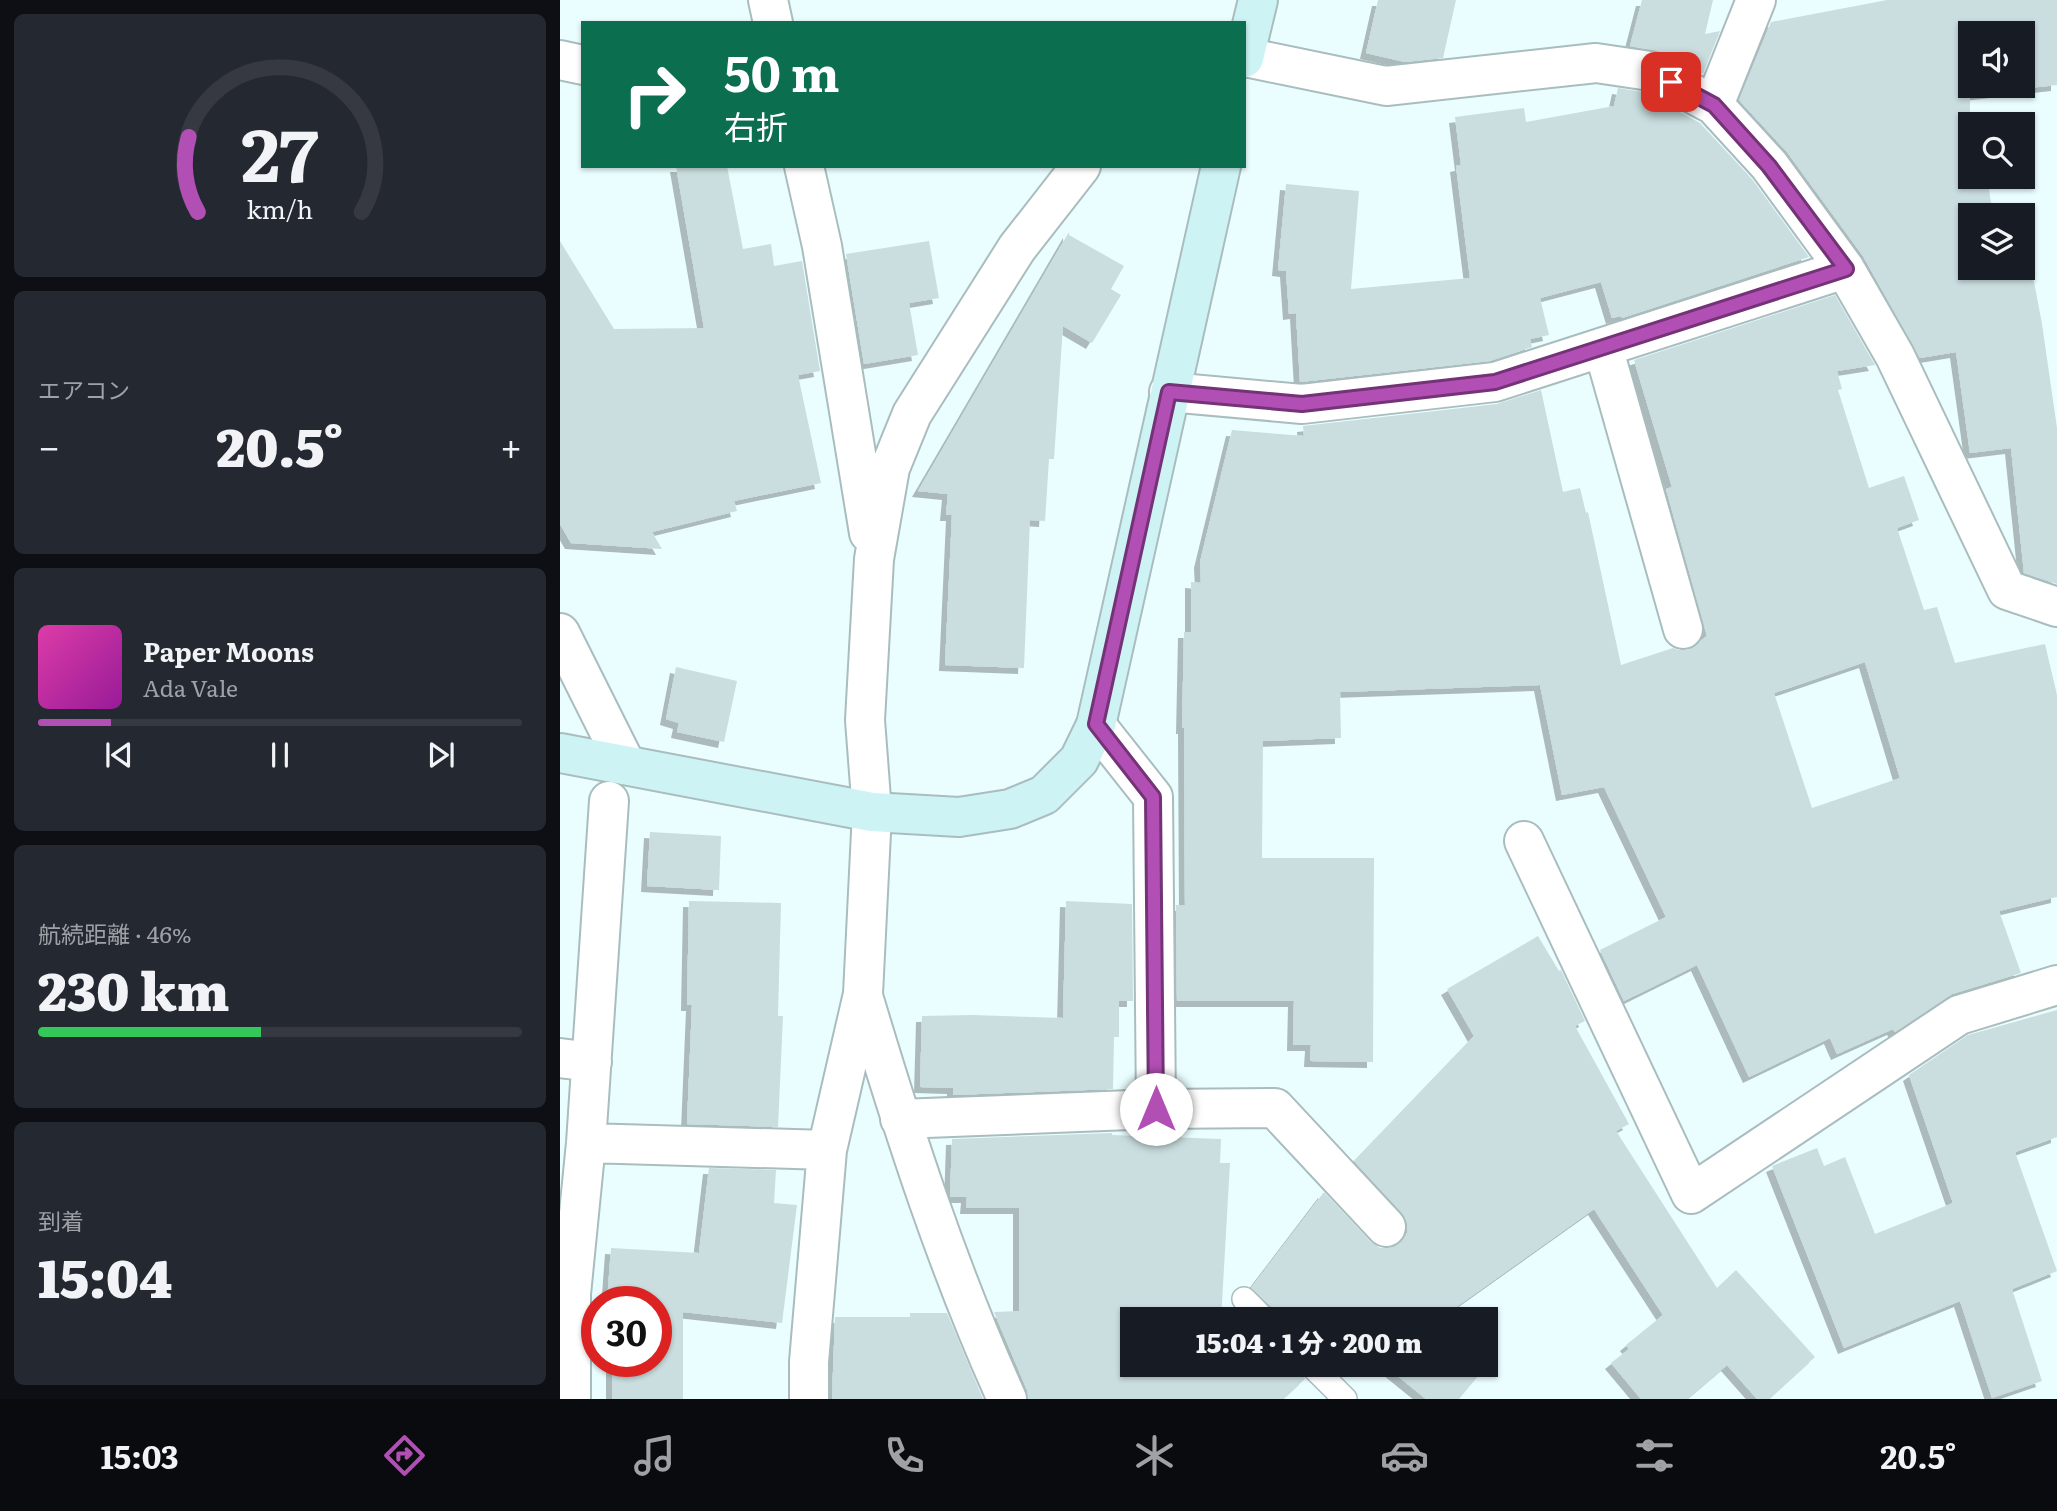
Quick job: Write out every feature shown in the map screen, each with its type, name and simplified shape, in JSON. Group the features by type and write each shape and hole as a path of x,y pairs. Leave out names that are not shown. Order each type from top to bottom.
{"street":[{"path":"768,0 773,21"},
{"path":"1246,50 1258,0"},
{"path":"1714,105 1756,0"},
{"path":"1246,58 1386,86 1596,63 1650,71 1714,105 1769,166 1846,269 1895,356 2007,590 2057,607"},
{"path":"560,60 581,65"},
{"path":"804,168 822,246 874,559"},
{"path":"809,1399 809,1362 827,1150 863,994 872,812 865,720 874,559 890,468 912,414 1017,248 1079,168"},
{"path":"560,752 872,812 959,817 1010,809 1044,795 1079,760 1096,724 1221,168"},
{"path":"1169,392 1302,404 1495,382 1846,269"},
{"path":"1603,347 1683,629"},
{"path":"560,634 626,765"},
{"path":"1096,724 1153,797 1156,1109"},
{"path":"571,1399 571,1294 586,1143 576,1060 609,801"},
{"path":"1524,841 1691,1194 1959,1015 2057,985"},
{"path":"863,994 900,1119 974,1326 1007,1399"},
{"path":"900,1119 1156,1109 1275,1108 1386,1227"},
{"path":"586,1143 827,1150"}],"lane":[{"path":"1244,1298 1253,1307"},
{"path":"1323,1377 1345,1399"}],"building":[{"path":"1378,0 1456,0 1443,58 1405,62 1366,53"},
{"path":"1642,0 1713,0 1705,34 1720,31 1703,74 1660,52 1630,46"},
{"path":"1887,0 2057,0 2057,85 2035,88 2035,21 1958,21 1958,98 1970,98 1970,112 1958,112 1958,189 1989,189 1991,203 1958,203 1958,280 2034,280 2057,428 2057,584 2024,573 2011,448 1970,453 1956,352 1920,358 1863,256 1787,152 1739,100 1771,22"},
{"path":"1618,88 1643,92 1700,123 1752,179 1809,257 1622,318 1612,318 1601,282 1540,298 1549,335 1530,339 1532,347 1490,361 1300,382 1296,313 1289,314 1286,271 1278,270 1286,184 1359,191 1351,289 1470,278 1456,166 1461,165 1455,117 1524,108 1526,122 1614,106"},
{"path":"676,168 727,168 743,249 771,244 774,266 802,261 820,371 798,375 821,483 734,501 737,511 652,532 662,549 571,543 560,524 560,241 614,329 704,328"},
{"path":"1069,232 1069,235 1124,266 1111,289 1121,295 1092,343 1063,326 1054,459 1049,459 1045,521 1030,520 1024,668 945,665 952,515 946,515 948,494 918,491"},
{"path":"929,241 939,298 909,303 918,355 864,364 846,254"},
{"path":"1835,295 1875,365 1837,371 1842,389 1838,390 1869,488 1904,476 1919,520 1897,528 1924,610 1937,607 1955,663 2045,644 2057,695 2057,897 1999,911 2021,973 1952,994 1895,1032 1893,1029 1837,1054 1830,1038 1749,1077 1697,965 1624,1001 1600,950 1666,917 1604,787 1562,795 1540,685 1340,692 1341,738 1263,741 1262,858 1374,858 1373,1062 1310,1061 1311,1045 1293,1045 1294,1001 1177,1001 1176,905 1185,905 1182,728 1184,632 1191,632 1191,582 1201,583 1200,562 1232,430 1304,436 1303,426 1497,404 1541,390 1563,492 1580,488 1586,513 1588,512 1621,665 1673,648 1688,650 1707,636 1666,489 1672,487 1634,360","holes":["1865,662 1900,778 1812,808 1774,693"]},
{"path":"676,667 737,681 724,742 677,732 679,723 666,719"},
{"path":"650,832 721,836 719,890 647,886"},
{"path":"689,901 781,903 778,1016 783,1016 778,1127 687,1124 692,1005 687,1005"},
{"path":"1066,901 1132,904 1133,1001 1119,1001 1119,1037 1114,1037 1113,1089 953,1095 953,1088 920,1087 922,1016 1063,1018"},
{"path":"1538,936 1559,971 1561,970 1585,1021 1575,1026 1629,1124 1616,1131 1717,1288 1736,1270 1815,1357 1769,1399 1757,1399 1727,1365 1687,1399 1641,1399 1611,1363 1629,1349 1626,1345 1663,1315 1594,1209 1456,1307 1272,1307 1251,1288 1324,1192 1371,1242 1380,1248 1390,1248 1401,1242 1407,1233 1407,1223 1402,1213 1354,1161 1474,1036 1447,989"},
{"path":"2057,1010 2057,1137 2015,1152 2057,1271 2012,1289 2042,1381 1992,1398 1960,1301 1844,1348 1772,1166 1817,1148 1824,1166 1845,1157 1875,1234 1953,1203 1909,1075 1968,1035"},
{"path":"1112,1133 1221,1139 1220,1163 1230,1163 1222,1307 1120,1307 1120,1377 1305,1379 1283,1399 1028,1399 1027,1390 994,1312 1019,1311 1019,1208 966,1208 967,1197 950,1197 952,1139"},
{"path":"709,1168 776,1170 774,1203 797,1205 782,1323 683,1312 683,1399 612,1399 612,1377 672,1377 672,1286 608,1286 611,1248 699,1253"},
{"path":"910,1313 947,1313 983,1399 832,1399 835,1317 910,1317"},
{"path":"1399,1377 1477,1377 1459,1399 1426,1399"}],"route":[{"path":"1156,1109 1153,797 1096,724 1169,392 1302,404 1495,382 1846,269 1769,166 1714,105 1671,82"}]}
